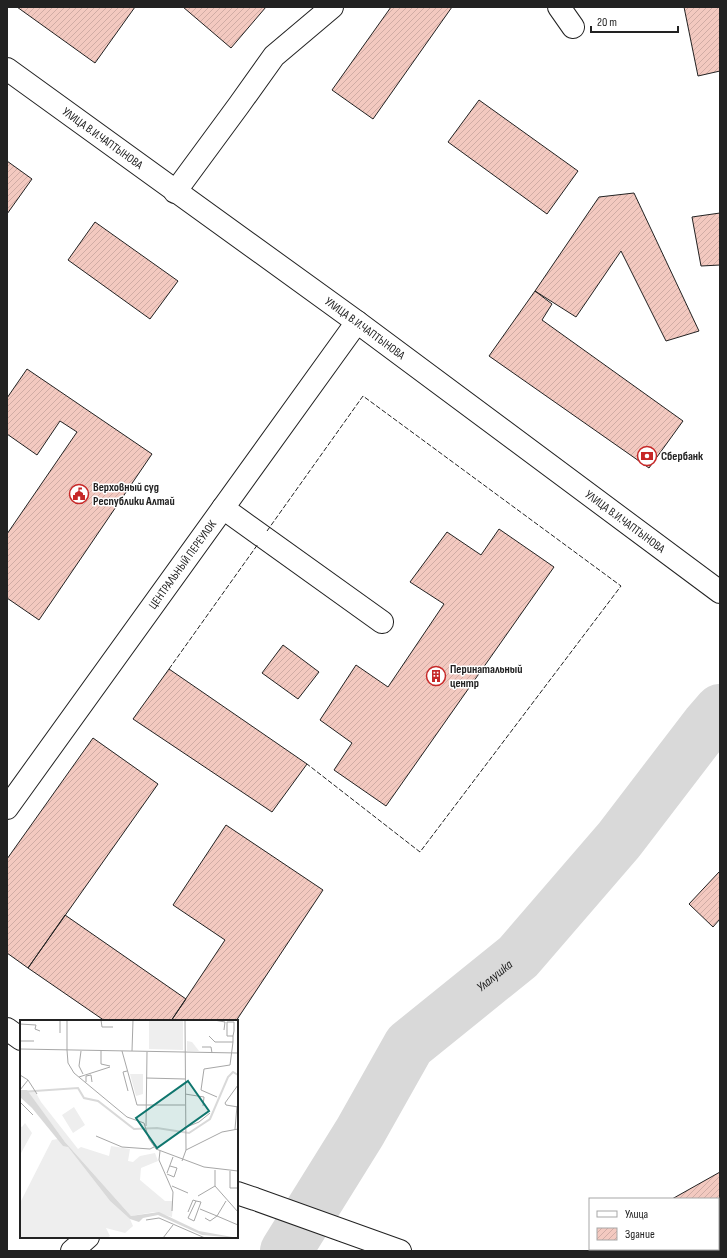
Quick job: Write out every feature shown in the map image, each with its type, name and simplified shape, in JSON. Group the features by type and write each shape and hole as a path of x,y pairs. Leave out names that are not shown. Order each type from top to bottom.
{"street":[{"path":"175,192 274,56 332,7"},
{"path":"559,7 573,27"},
{"name":"УЛИЦА В.И.ЧАПТЫНОВА","path":"7,69 718,585"},
{"name":"ЦЕНТРАЛЬНЫЙ ПЕРЕУЛОК","path":"7,808 357,322"},
{"path":"223,508 382,622"},
{"path":"7,1029 20,1038"},
{"path":"238,1186 246,1196 391,1248"},
{"path":"72,1251 87,1238"}],"building":[{"path":"17,7 135,7 95,63"},
{"path":"183,7 266,7 231,48"},
{"path":"391,7 452,7 373,119 332,90"},
{"path":"684,7 720,7 720,71 698,76"},
{"path":"479,100 578,171 547,214 448,142"},
{"path":"7,161 32,179 7,214"},
{"path":"634,193 699,331 666,341 621,251 576,317 535,291 599,197"},
{"path":"720,213 720,265 701,266 692,217"},
{"path":"95,222 178,281 150,319 68,260"},
{"path":"535,291 552,304 542,320 683,421 649,468 489,356"},
{"name":"Верховный суд Республики Алтай","path":"27,369 152,454 39,620 7,598 7,534 77,432 60,421 37,455 7,434 7,398"},
{"name":"Перинатальный центр","path":"499,529 554,567 386,806 334,770 352,743 320,720 356,665 388,687 444,604 410,582 447,532 481,555"},
{"path":"283,645 319,672 298,699 262,673"},
{"path":"169,669 307,764 272,812 133,719"},
{"path":"93,738 158,784 28,968 7,953 7,859"},
{"path":"226,825 323,890 237,1020 172,1020 225,940 173,905"},
{"path":"719,872 720,919 713,927 689,904"},
{"path":"65,915 186,999 172,1020 104,1020 28,968"},
{"path":"720,1172 720,1204 719,1198 674,1198"}],"waterway":[{"name":"Улалушка","path":"286,1251 360,1132 409,1045 518,957 619,840 720,710"}],"fence":[{"path":"267,531 363,396 621,586 420,852 307,764"},
{"path":"169,669 258,544"}],"place":[{"name":"Сбербанк","path":"647,456"},
{"name":"Верховный суд Республики Алтай","path":"79,494"},
{"name":"Перинатальный центр","path":"436,676"}]}
